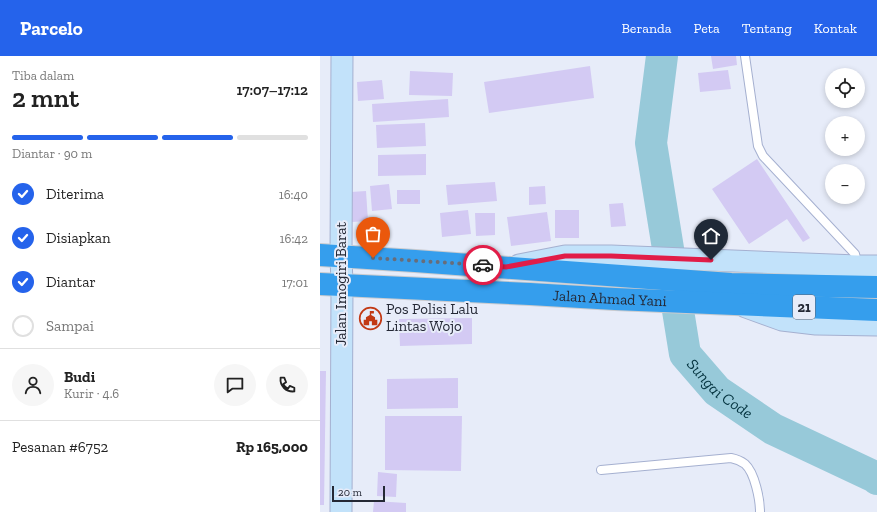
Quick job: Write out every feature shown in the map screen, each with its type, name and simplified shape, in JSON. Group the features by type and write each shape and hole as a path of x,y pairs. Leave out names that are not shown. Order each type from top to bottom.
{"highway":[{"name":"Jalan Ahmad Yani","path":"330,255 506,267 613,266 734,297 877,310"},
{"name":"21","path":"320,284 342,285"},
{"name":"Jalan Ahmad Yani","path":"342,285 615,299 734,297 877,287"}],"main road":[{"name":"Jalan Imogiri Barat","path":"340,512 342,285 330,255 342,56"},
{"path":"613,266 725,261 867,266"},
{"path":"734,297 782,320 816,324 877,325"}],"lane":[{"path":"745,56 758,146 763,156 855,254 856,258 867,266"},
{"path":"601,470 731,458 735,459 744,463 749,468 760,503 760,512"}],"building":[{"path":"711,56 736,56 737,65 713,69"},
{"path":"590,66 594,98 489,113 484,82"},
{"path":"728,70 731,89 700,92 698,73"},
{"path":"410,71 453,73 452,96 409,95"},
{"path":"382,80 384,99 358,101 357,82"},
{"path":"448,99 449,117 373,122 372,104"},
{"path":"425,123 426,146 377,148 376,125"},
{"path":"426,154 426,175 378,176 378,155"},
{"path":"757,159 810,238 803,242 787,219 749,244 712,189"},
{"path":"495,182 497,201 448,205 446,185"},
{"path":"389,184 392,209 372,211 370,186"},
{"path":"545,186 546,204 529,205 529,187"},
{"path":"397,190 420,190 420,204 397,204"},
{"path":"366,191 368,221 352,222 351,192"},
{"path":"623,203 626,226 611,227 609,204"},
{"path":"468,210 471,234 442,237 440,213"},
{"path":"555,210 579,210 579,238 555,238"},
{"path":"547,212 551,241 511,246 507,217"},
{"path":"475,213 495,213 495,235 476,236"},
{"name":"Pos Polisi Lalu Lintas Wojo","path":"376,311 379,322 365,325 361,314"},
{"path":"472,318 472,344 400,346 399,319"},
{"path":"320,371 326,371 324,505 320,505"},
{"path":"458,378 458,408 387,409 387,379"},
{"path":"385,416 462,416 461,471 385,470"},
{"path":"378,472 397,474 396,497 377,496"},
{"path":"374,501 406,503 406,512 373,512"}],"waterway":[{"name":"Sungai Code","path":"662,56 651,143 685,354 717,391 773,429 877,479"}],"way so far":[{"path":"373,258 483,265"}],"place":[{"name":"Pos Polisi Lalu Lintas Wojo","path":"370,318"}],"route":[{"path":"483,265 506,267 565,256 611,256 711,260"}]}
